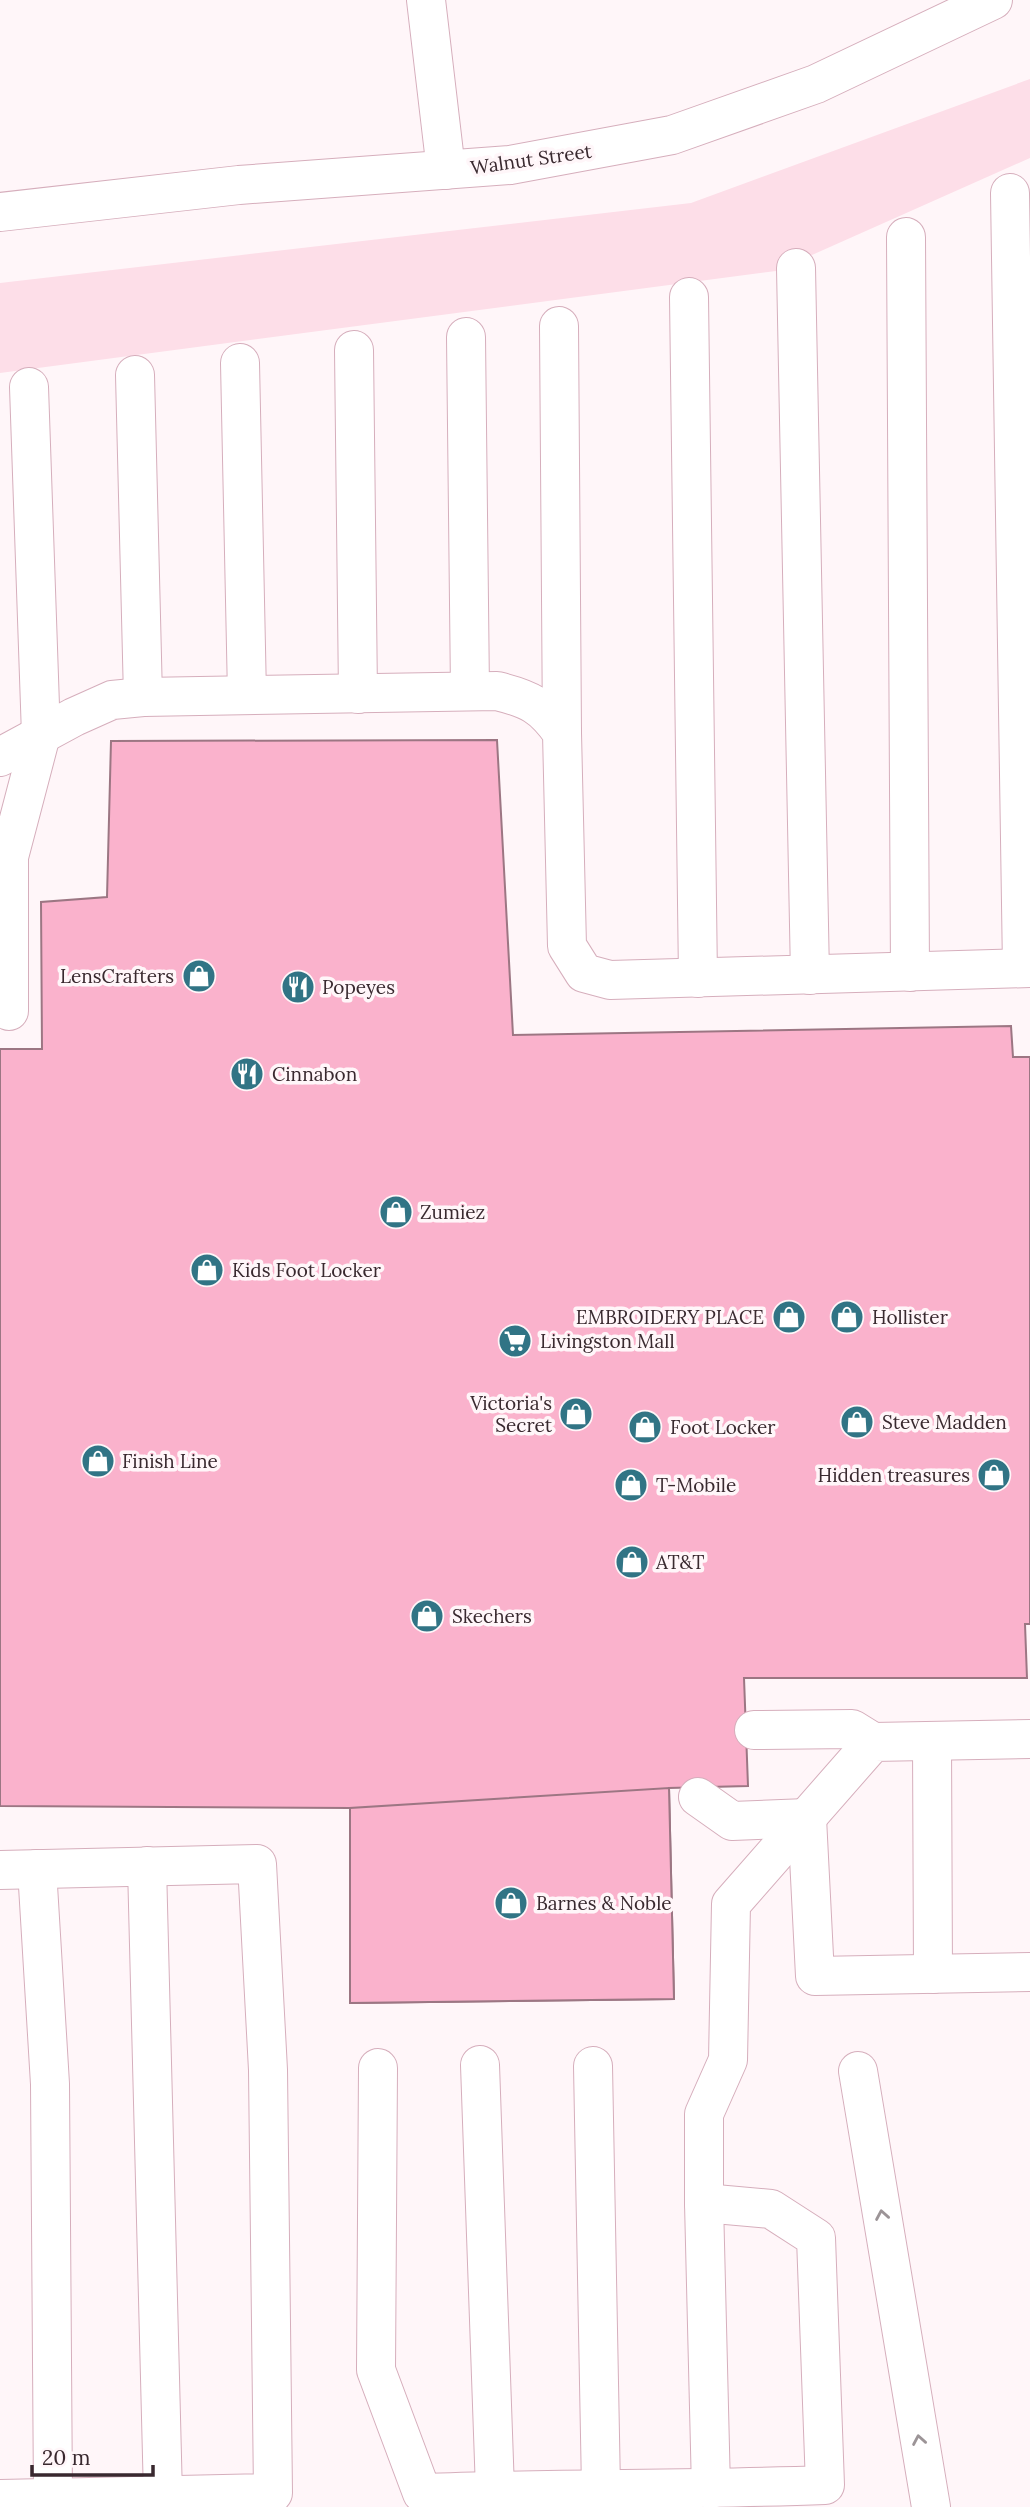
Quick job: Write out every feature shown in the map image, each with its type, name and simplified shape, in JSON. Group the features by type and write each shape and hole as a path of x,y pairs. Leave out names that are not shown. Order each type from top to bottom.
{"street":[{"path":"426,0 446,170"},
{"name":"Walnut Street","path":"0,212 239,185 510,166 672,135 816,84 993,0"},
{"path":"559,326 562,733 568,946 584,973 610,980 1026,968 1010,193"},
{"path":"906,237 910,972"},
{"path":"796,268 810,975"},
{"path":"689,297 698,978"},
{"path":"466,337 470,691"},
{"path":"354,350 358,694"},
{"path":"240,363 247,695"},
{"path":"135,375 144,697"},
{"path":"9,1011 9,857 41,734 29,387"},
{"path":"0,757 74,717 113,700 144,697 497,691 518,696 547,711 562,733"},
{"path":"754,1730 852,1729 873,1742 1030,1739"},
{"path":"932,1741 933,1974"},
{"path":"710,2489 704,2114 728,2060 731,1904 873,1742"},
{"path":"698,1797 732,1821 807,1818"},
{"path":"807,1818 815,1976 1030,1972"},
{"path":"0,1870 257,1864 268,2070 273,2493 0,2499"},
{"path":"146,1866 163,2496"},
{"path":"37,1869 50,2084 53,2498"},
{"path":"480,2065 495,2490"},
{"path":"593,2066 601,2488"},
{"path":"378,2068 376,2370 422,2493 825,2485 816,2238 771,2210 704,2203"},
{"path":"858,2071 931,2507"}],"shaded area":[{"path":"1030,79 1030,158 776,271 0,373 0,283 691,203"}],"building":[{"name":"Livingston Mall","path":"497,740 513,1035 1011,1026 1013,1057 1030,1057 1030,1624 1025,1624 1027,1678 744,1678 748,1786 669,1788 674,1999 350,2003 350,1808 0,1806 0,1049 42,1049 41,902 107,897 111,741"},
{"name":"Barnes & Noble","path":"669,1788 674,1999 350,2003 350,1808"}],"place":[{"name":"LensCrafters","path":"199,976"},
{"name":"Popeyes","path":"298,987"},
{"name":"Cinnabon","path":"247,1074"},
{"name":"Zumiez","path":"396,1212"},
{"name":"Kids Foot Locker","path":"207,1270"},
{"name":"EMBROIDERY PLACE","path":"789,1317"},
{"name":"Hollister","path":"847,1317"},
{"name":"Livingston Mall","path":"515,1341"},
{"name":"Victoria's Secret","path":"576,1414"},
{"name":"Steve Madden","path":"857,1422"},
{"name":"Foot Locker","path":"645,1427"},
{"name":"Finish Line","path":"98,1461"},
{"name":"Hidden treasures","path":"994,1475"},
{"name":"T-Mobile","path":"631,1485"},
{"name":"AT&T","path":"632,1562"},
{"name":"Skechers","path":"427,1616"},
{"name":"Barnes & Noble","path":"511,1903"}]}
